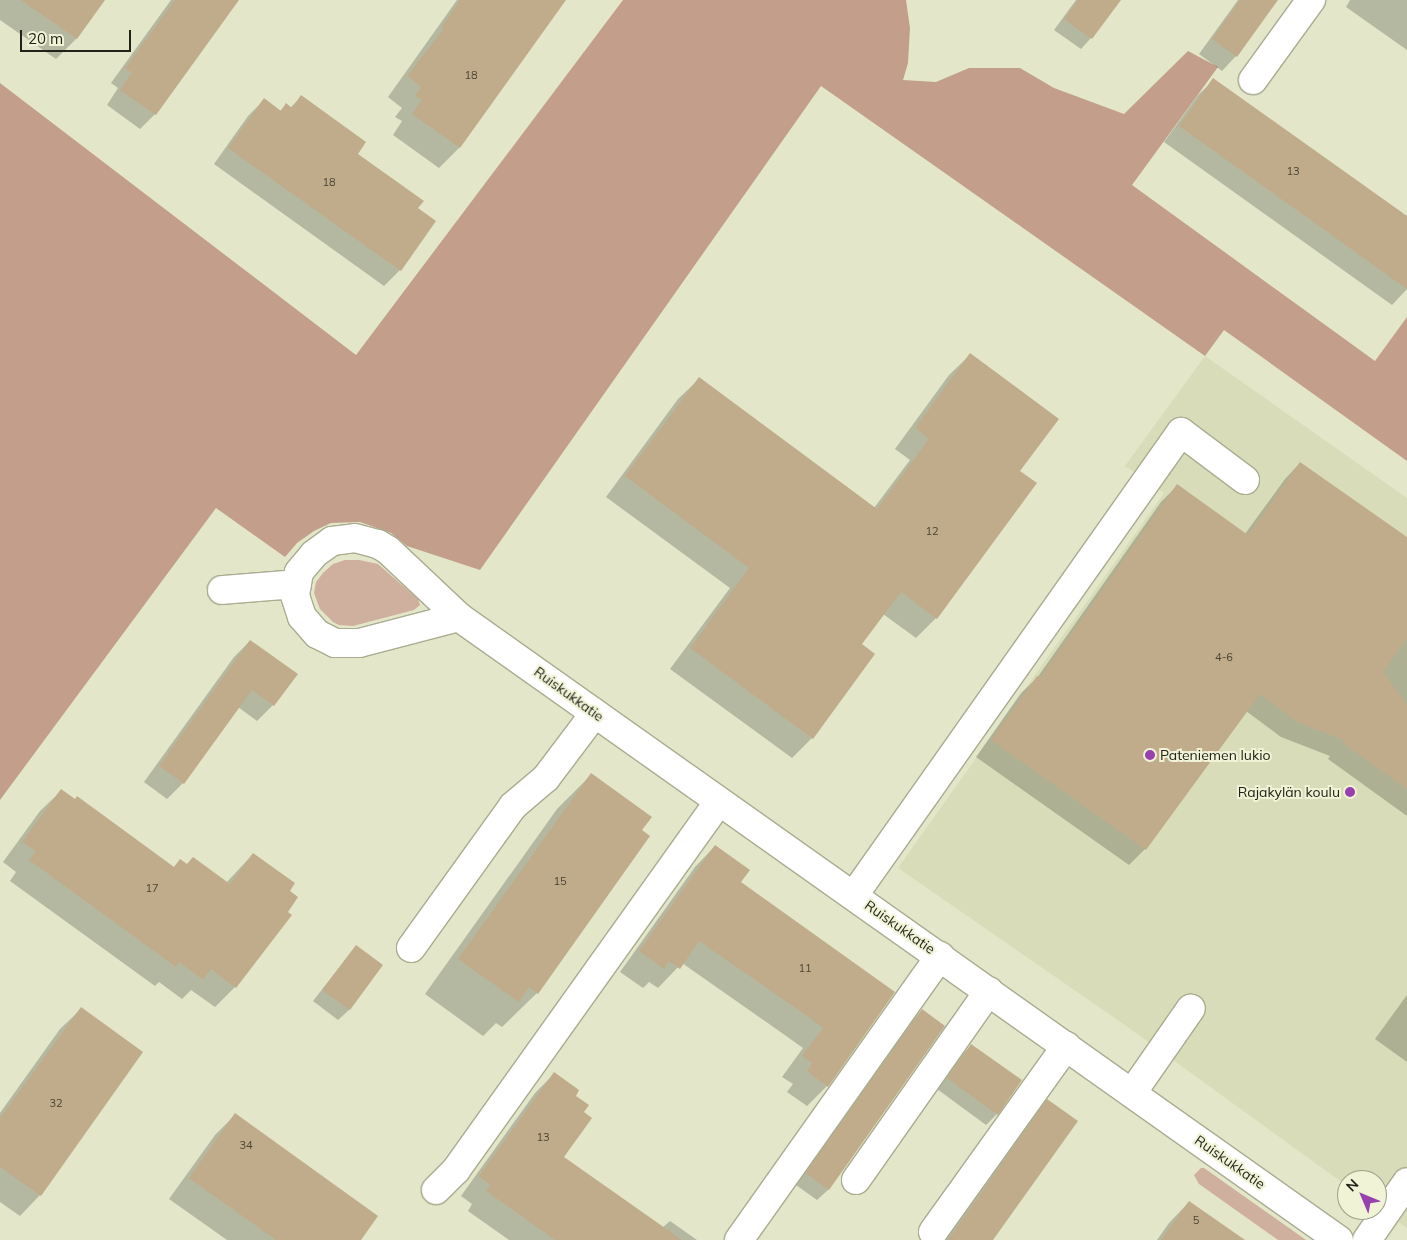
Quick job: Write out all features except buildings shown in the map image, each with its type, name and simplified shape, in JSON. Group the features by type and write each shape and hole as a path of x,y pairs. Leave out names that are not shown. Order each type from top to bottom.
{"street":[{"path":"1253,80 1311,0"},
{"path":"854,895 1181,432 1244,480"},
{"name":"Ruiskukkatie","path":"297,584 300,572 323,547 332,541 354,538 366,540 388,550 458,617 1340,1240"},
{"path":"222,590 297,584 295,596 302,618 317,634 335,643 359,643 458,617"},
{"path":"411,948 514,806 546,778 595,713"},
{"path":"436,1190 456,1170 719,800"},
{"path":"739,1240 940,956"},
{"path":"856,1180 989,991"},
{"path":"1132,1093 1191,1008"},
{"path":"934,1232 1066,1046"},
{"path":"1367,1240 1407,1182"}],"shaded area":[{"path":"623,0 906,0 910,28 908,63 903,80 936,82 969,68 1020,68 1054,88 1124,114 1188,51 1218,67 1132,185 1375,361 1407,317 1407,461 1224,330 1205,356 821,86 480,570 407,546 391,533 360,522 331,523 314,531 297,543 285,557 216,508 0,800 0,83 356,355"},
{"name":"Pateniemen lukio","path":"1205,356 1407,498 1407,1228 1387,1214 1387,1170 1337,1170 1337,1179 1122,1023 898,868 1164,493 1125,466"},
{"path":"345,560 359,560 378,564 418,599 420,605 414,610 353,626 339,625 333,622 320,609 314,593 316,582 333,564"},
{"path":"1201,1168 1204,1168 1306,1240 1278,1240 1199,1184 1194,1175"}],"place":[{"name":"Pateniemen lukio","path":"1150,755"},
{"name":"Rajakylän koulu","path":"1350,792"}]}
